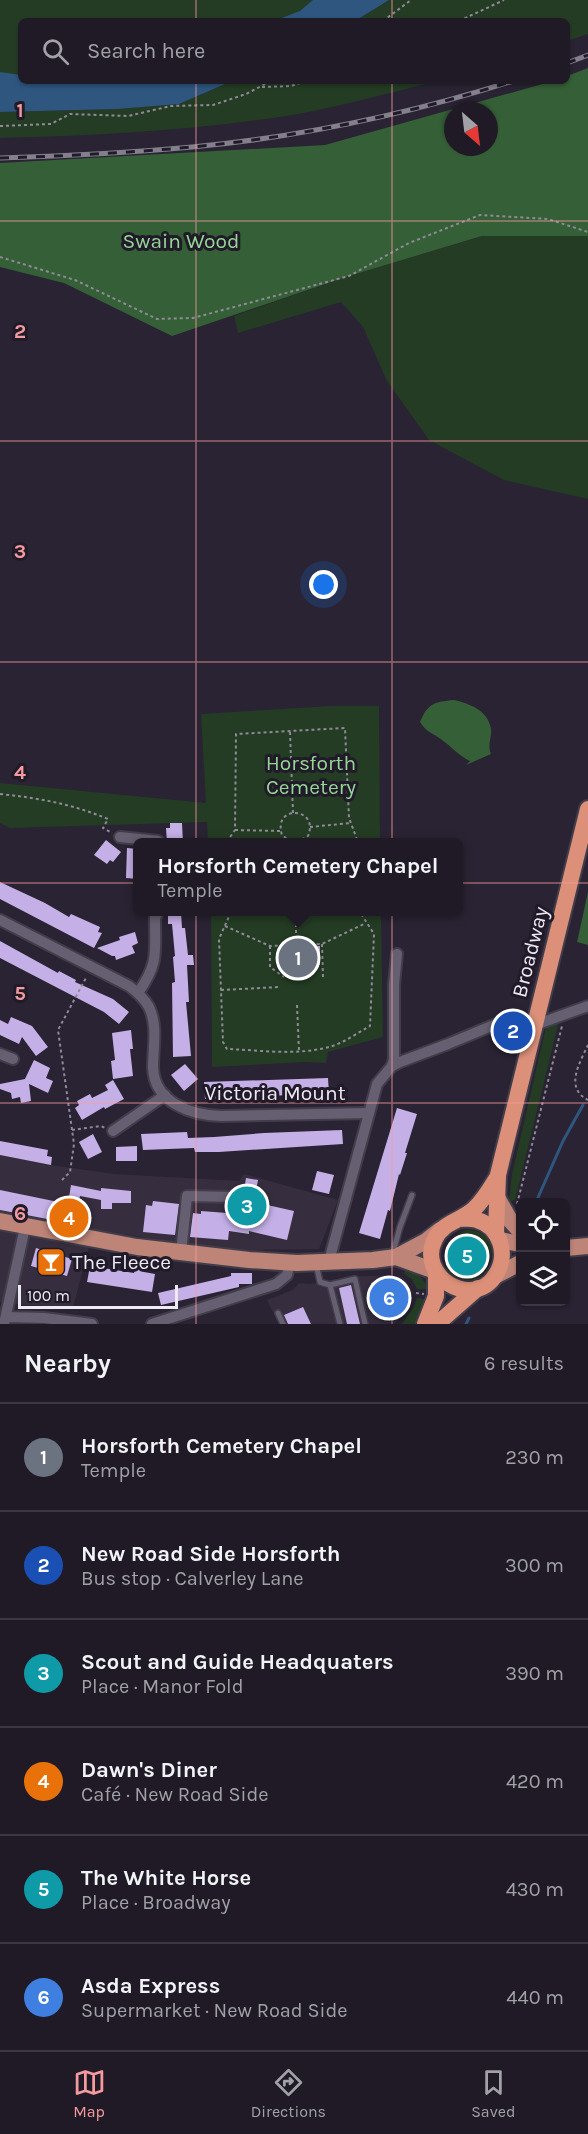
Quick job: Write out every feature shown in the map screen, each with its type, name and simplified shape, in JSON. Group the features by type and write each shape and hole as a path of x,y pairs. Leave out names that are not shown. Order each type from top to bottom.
{"highway":[{"name":"Broadway","path":"498,1175 588,809"},
{"path":"435,1272 442,1281 454,1288 471,1290 485,1285 495,1276 502,1261 498,1237 498,1175"},
{"path":"425,1324 436,1296 431,1251 434,1240 440,1230 473,1210 483,1200 498,1175"},
{"path":"459,1219 474,1219 483,1222 498,1237"},
{"path":"437,1324 478,1288"}],"main road":[{"path":"498,1199 516,1227"},
{"path":"0,1221 82,1238 181,1253 290,1262 373,1260 394,1257 426,1241 440,1230"},
{"path":"498,1237 516,1243"},
{"path":"570,1248 588,1246"},
{"path":"394,1257 435,1272"},
{"path":"495,1276 516,1265"}],"street":[{"path":"120,837 133,838"},
{"path":"138,993 154,965 156,916"},
{"path":"0,920 129,986 138,993 149,1008 155,1032 154,1077 165,1095 113,1131"},
{"path":"323,1262 377,1084 392,1066 394,1059 394,985 398,954"},
{"path":"535,1025 588,1006"},
{"path":"392,1066 513,1017"},
{"path":"0,1054 13,1059"},
{"name":"Victoria Mount","path":"165,1095 179,1108 207,1116 369,1113"},
{"path":"181,1253 187,1196 234,1197"},
{"path":"25,1227 5,1320 44,1318 92,1324"},
{"path":"152,1324 276,1284 287,1275 290,1262"}],"lane":[{"path":"394,1257 399,1227 412,1195"},
{"path":"323,1262 320,1282 330,1285 355,1279 365,1324"},
{"path":"330,1285 340,1324"},
{"path":"278,1313 283,1324"}],"path":[{"path":"387,18 411,0"},
{"path":"465,18 504,0"},
{"path":"0,126 51,124 70,114 128,116 171,106 213,105 265,84"},
{"path":"259,87 297,84"},
{"path":"0,257 75,280 157,319 193,318 349,276 409,243 480,215 548,219 588,232"},
{"path":"229,838 235,830 236,734 345,728 349,818 356,838"},
{"path":"290,731 293,813"},
{"path":"0,794 77,807 108,819 105,829 120,837"},
{"path":"284,838 280,831 281,821 293,813 298,813 306,818 310,827 308,836 305,838"},
{"path":"310,827 351,823"},
{"path":"235,830 280,831"},
{"path":"229,916 219,939 223,1042 227,1049 299,1051 336,1044 370,1026 374,934 362,916"},
{"path":"296,916 296,945"},
{"path":"224,925 270,946 322,944 366,923"},
{"path":"322,944 323,977"},
{"path":"270,946 270,967 284,977"},
{"path":"62,1180 70,1172 74,1144 58,1030 92,967"},
{"path":"221,990 280,987"},
{"path":"297,1005 299,1051"},
{"path":"519,1198 565,1015"},
{"path":"588,1045 575,1078 579,1092 588,1100"},
{"path":"72,1130 101,1126 113,1131"}],"shaded area":[{"path":"0,1155 114,1174 239,1181 244,1174 338,1200 319,1249 251,1250 188,1244 97,1230 88,1251 73,1307 0,1302"},
{"path":"391,1275 406,1280 413,1292 410,1307 394,1324 279,1324 267,1300 293,1290 299,1283 310,1284 347,1277"}],"green space":[{"path":"0,0 320,0 288,18 18,18 18,75 0,75"},
{"path":"389,0 588,0 588,34 570,40 570,18 360,18"},
{"name":"Swain Wood","path":"588,68 588,236 482,236 349,276 172,336 64,283 0,267 0,163 325,145 444,112 444,156 498,156 498,102 478,102 542,84 570,84 570,75"},
{"path":"225,84 426,84 315,111 239,123 137,132 0,138 0,112 118,109 179,104"},
{"path":"483,236 588,236 588,499 504,480 429,440 387,381 363,327 341,302 238,333 234,316 349,276"},
{"path":"454,700 477,709 486,717 491,729 489,748 491,754 466,765 470,761 428,731 420,722 432,705"},
{"name":"Horsforth Cemetery","path":"331,706 379,706 380,838 208,838 207,822 10,828 0,823 0,783 206,803 201,714"},
{"path":"588,892 588,945 577,942"},
{"path":"211,916 381,916 383,1037 328,1052 326,1063 212,1067"},
{"path":"559,1021 515,1200 509,1201 512,1174 547,1023"},
{"path":"466,1230 480,1233 489,1240 491,1250 484,1272 476,1280 466,1283 455,1279 449,1273 445,1259 454,1238"},
{"path":"405,1270 418,1274 430,1289 417,1289 412,1279 404,1274"},
{"path":"417,1298 428,1300 417,1324 402,1324 413,1308"}],"water":[{"path":"313,0 389,0 360,18 282,18 300,11"},
{"path":"0,72 18,75 18,84 225,84 179,104 118,109 0,112"}],"building":[{"path":"170,823 182,823 183,838 167,838 166,828 170,828"},
{"path":"106,840 121,852 113,862 110,860 107,864 94,855"},
{"path":"127,848 133,849 133,879 126,878"},
{"path":"0,882 69,917 71,914 100,927 98,932 102,933 94,948 0,899"},
{"path":"168,916 181,916 188,955 193,955 194,965 187,965 189,1002 186,1002 191,1056 173,1057 172,983 175,982 173,957 175,956 172,924 168,924"},
{"path":"135,932 138,943 132,946 135,953 116,960 115,956 97,948 120,940 119,937"},
{"path":"0,941 58,973 59,971 76,980 75,982 113,999 129,1012 119,1024 104,1012 0,958"},
{"path":"307,946 320,946 320,965 281,967 276,962 276,955 279,953 305,949"},
{"path":"11,1017 32,1026 48,1047 36,1056 22,1037 19,1044 0,1035 0,1020 8,1024"},
{"path":"131,1030 133,1049 130,1049 133,1076 113,1079 111,1061 115,1060 112,1033"},
{"path":"34,1060 50,1068 46,1078 53,1081 48,1093 29,1084 31,1101 21,1103 20,1097 12,1099 11,1093 0,1089 0,1084 25,1079"},
{"path":"185,1064 198,1079 184,1091 171,1075"},
{"path":"328,1078 329,1093 205,1099 204,1082"},
{"path":"113,1080 124,1099 82,1120 75,1108 79,1105 77,1101 90,1094 92,1098 108,1090 105,1085"},
{"path":"397,1108 417,1114 380,1239 359,1233"},
{"path":"342,1130 343,1144 219,1152 195,1152 194,1148 143,1150 141,1134 187,1132 188,1138"},
{"path":"93,1134 102,1152 88,1159 79,1142"},
{"path":"0,1141 48,1150 47,1156 52,1157 51,1165 0,1155"},
{"path":"137,1146 137,1161 116,1161 116,1147"},
{"path":"317,1171 334,1175 329,1194 312,1190"},
{"path":"246,1178 258,1180 254,1202 294,1211 287,1240 249,1231 249,1234 229,1231 228,1240 190,1237 193,1213 201,1214 201,1211 240,1214"},
{"path":"71,1185 101,1191 101,1188 131,1191 131,1203 112,1203 112,1209 101,1209 101,1200 80,1196 76,1214 86,1216 84,1226 0,1210 0,1190 68,1204"},
{"path":"153,1201 179,1204 175,1235 143,1232 146,1205 152,1206"},
{"name":"The Fleece","path":"36,1248 72,1259 67,1276 31,1266"},
{"path":"90,1266 134,1273 135,1267 144,1268 144,1272 155,1274 152,1292 87,1282"},
{"path":"231,1273 252,1273 252,1284 239,1284 239,1287 161,1305 158,1293 231,1276"},
{"path":"395,1277 403,1313 379,1319 371,1283"},
{"path":"351,1285 360,1324 347,1324 339,1288"},
{"path":"303,1307 311,1324 288,1324 284,1315"}],"waterway":[{"path":"538,1198 563,1141 583,1105"},
{"path":"466,1324 469,1318"}],"railway":[{"path":"570,62 588,55"},
{"path":"0,158 144,151 233,143 354,123 434,104 503,84"}],"place":[{"name":"Horsforth Cemetery Chapel","path":"298,958"},
{"name":"New Road Side Horsforth","path":"513,1031"},
{"name":"Scout and Guide Headquaters","path":"247,1206"},
{"name":"Dawn's Diner","path":"69,1218"},
{"name":"The White Horse","path":"467,1256"},
{"name":"The Fleece","path":"51,1262"},
{"name":"Asda Express","path":"389,1298"}]}
